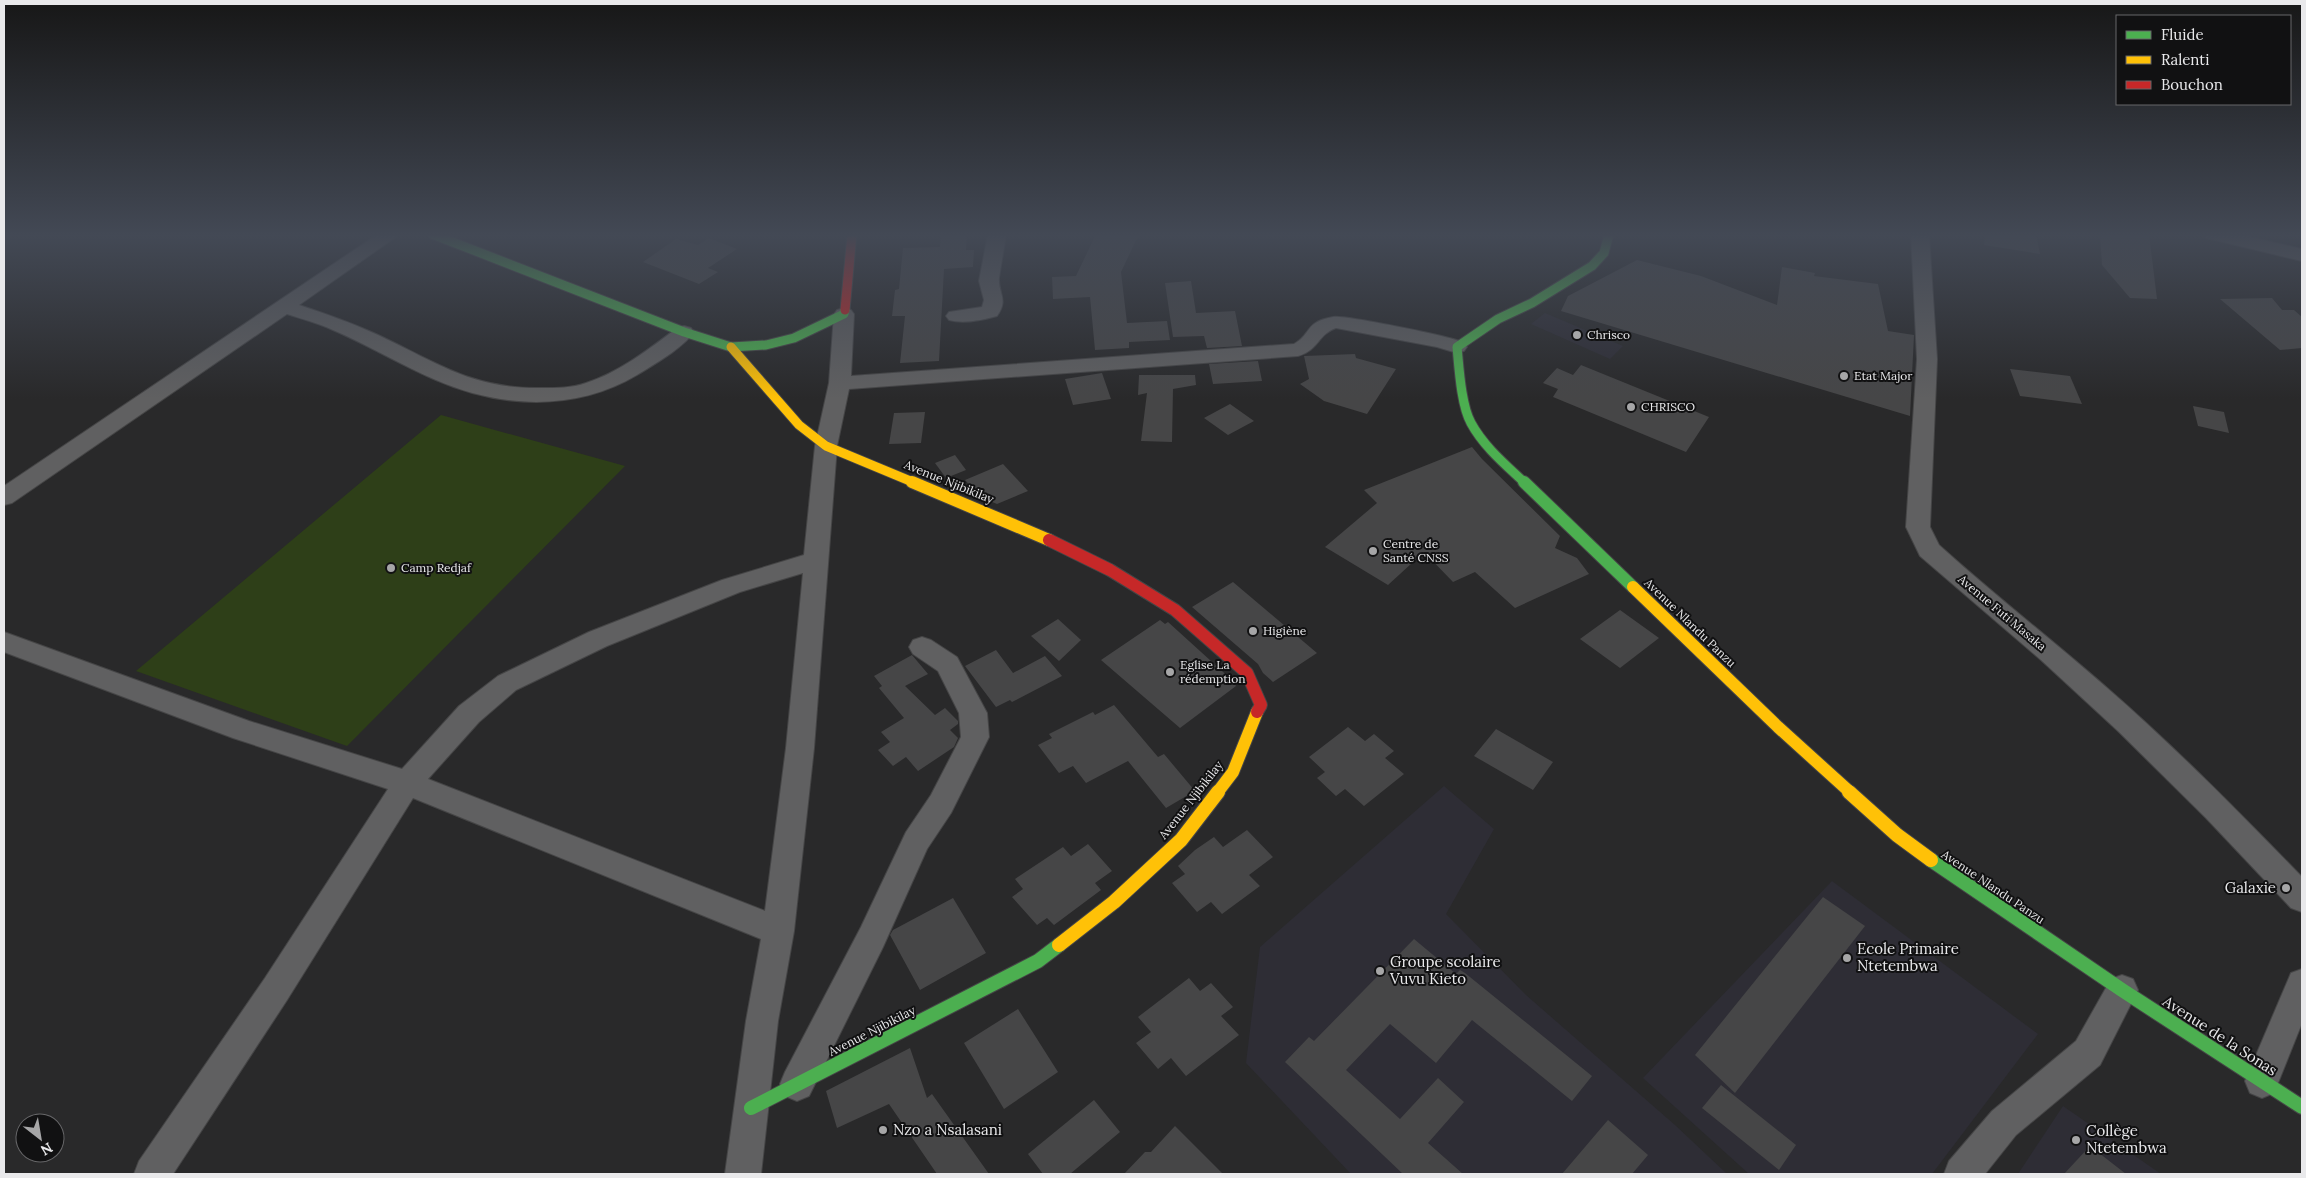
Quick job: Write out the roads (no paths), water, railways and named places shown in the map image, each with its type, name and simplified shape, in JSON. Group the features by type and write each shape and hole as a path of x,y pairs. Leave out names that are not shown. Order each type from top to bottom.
{"main road":[{"path":"573,289 684,332 730,347 766,345 794,338 844,314 848,289"},
{"path":"1458,347 1498,319 1532,303 1555,289"},
{"name":"Avenue Njibikilay","path":"730,347 799,425 826,446 1029,530 1110,570 1175,610 1247,673 1261,705 1244,738 1233,772 1181,840 1114,902 1038,961 751,1108"},
{"name":"Avenue Nlandu Panzu","path":"1458,347 1460,380 1470,422 1492,452 1778,727 1897,835 1945,872 2122,990"},
{"name":"Avenue de la Sonas","path":"2122,990 2302,1107"}],"street":[{"path":"4,497 311,289"},
{"path":"956,316 990,312 994,300 991,289"},
{"name":"Avenue Futi Masaka","path":"1923,289 1927,359 1918,527 1928,550 2066,666 2132,726 2238,829 2302,898"},
{"path":"285,307 346,328 452,381 494,394 532,397 573,394 600,386 638,366 684,332"},
{"path":"743,1174 762,1021 778,931 800,748 826,446 840,383 844,314"},
{"path":"840,383 1298,350 1305,347 1314,331 1323,324 1336,322 1442,342 1458,347"},
{"path":"152,1174 276,989 407,783 469,714 507,683 598,639 731,586 816,560"},
{"path":"4,642 243,730 407,783 778,931"},
{"path":"797,1084 872,938 916,841 941,804 975,737 973,713 948,664 922,647"},
{"path":"2262,1081 2297,1013 2302,984"},
{"path":"1962,1174 2004,1123 2088,1053 2122,990"}],"place":[{"name":"Chrisco","path":"1577,335"},
{"name":"Etat Major","path":"1844,376"},
{"name":"CHRISCO","path":"1631,407"},
{"name":"Centre de Santé CNSS","path":"1373,551"},
{"name":"Camp Redjaf","path":"391,568"},
{"name":"Higiène","path":"1253,631"},
{"name":"Eglise La rédemption","path":"1170,672"},
{"name":"Galaxie","path":"2286,888"},
{"name":"Ecole Primaire Ntetembwa","path":"1847,958"},
{"name":"Groupe scolaire Vuvu Kieto","path":"1380,971"},
{"name":"Nzo a Nsalasani","path":"883,1130"},
{"name":"Collège Ntetembwa","path":"2076,1140"}]}
